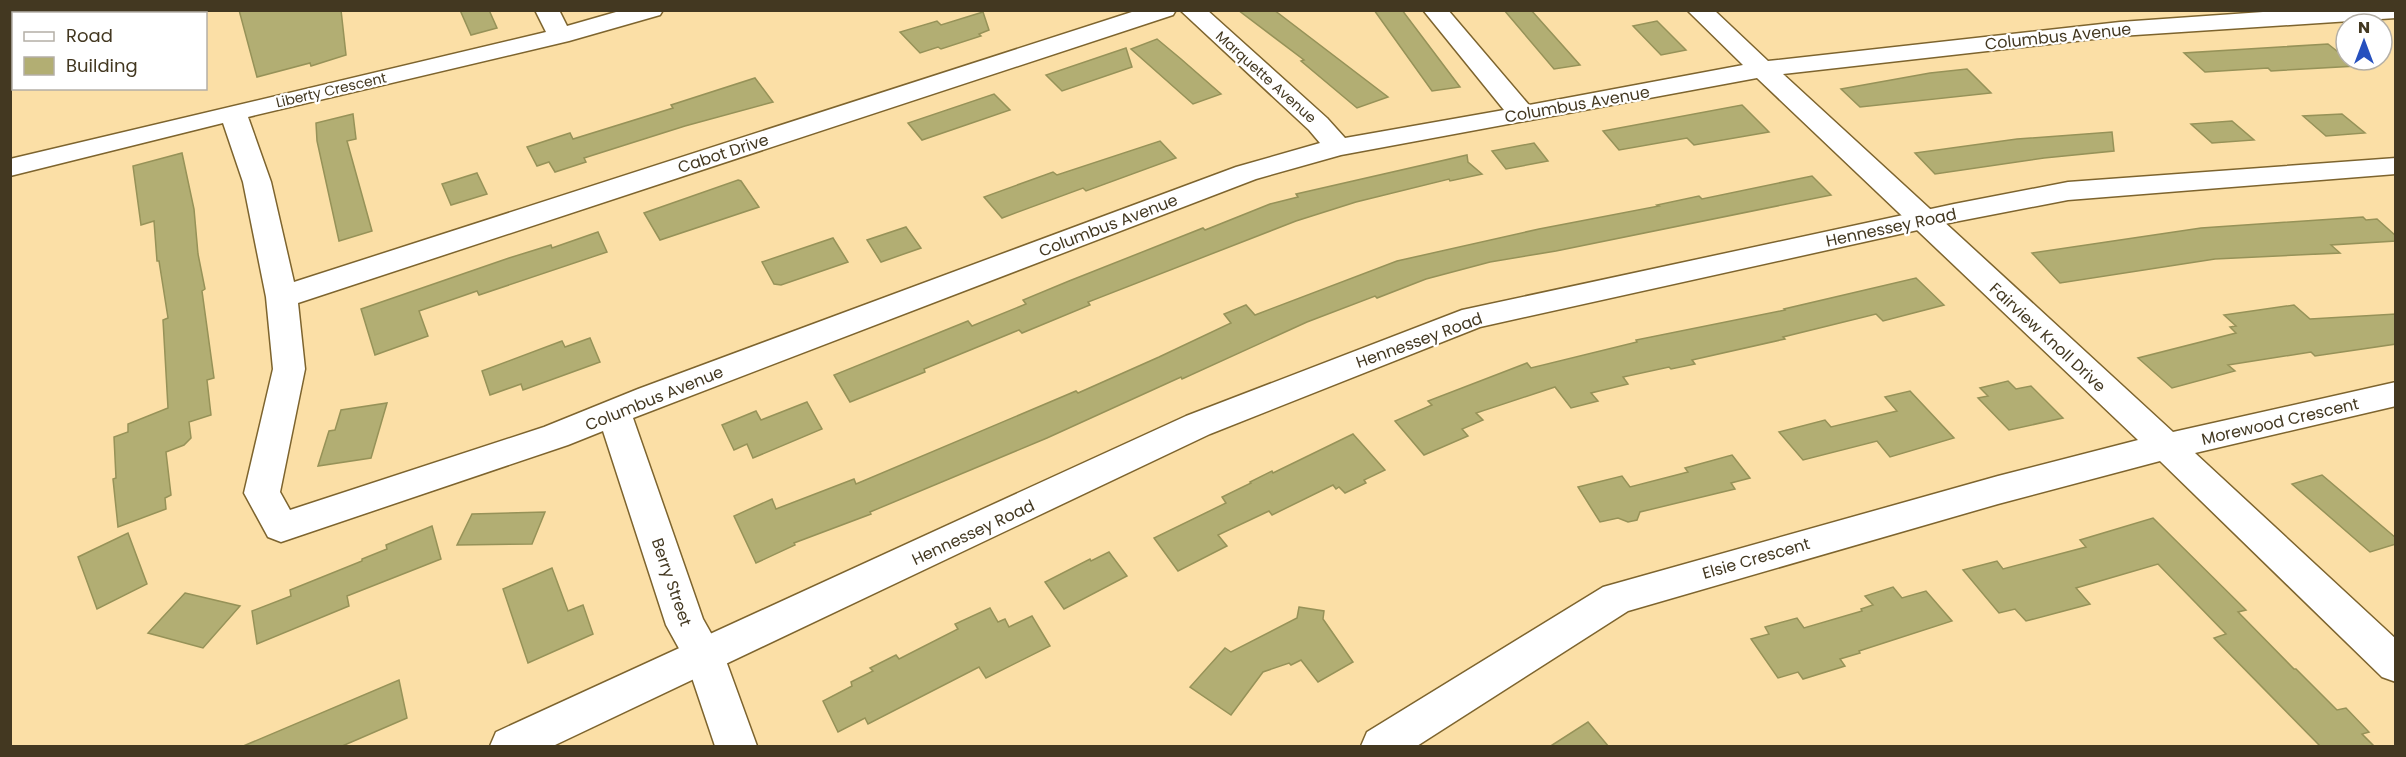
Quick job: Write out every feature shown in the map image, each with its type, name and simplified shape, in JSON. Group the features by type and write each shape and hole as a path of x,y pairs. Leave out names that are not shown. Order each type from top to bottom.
{"street":[{"path":"547,10 560,36"},
{"name":"Liberty Crescent","path":"10,168 560,36 651,10"},
{"name":"Cabot Drive","path":"282,297 1164,10"},
{"name":"Marquette Avenue","path":"1192,10 1318,124 1338,147"},
{"path":"1435,10 1521,113"},
{"name":"Fairview Knoll Drive","path":"1699,10 2134,416 2164,447 2396,665"},
{"name":"Columbus Avenue","path":"233,113 257,182 282,297 289,369 262,493 281,527 545,440 615,414 650,398 1246,173 1338,147 1397,138 1762,69 2120,29 2396,11"},
{"name":"Hennessey Road","path":"511,747 1198,426 1473,318 1923,220 2068,191 2396,166"},
{"name":"Morewood Crescent","path":"2164,447 2396,394"},
{"name":"Berry Street","path":"615,414 686,625 705,658 736,747"},
{"name":"Elsie Crescent","path":"1382,747 1617,598 1998,490 2164,447"}],"building":[{"path":"239,10 341,10 346,55 311,66 310,63 257,77"},
{"path":"460,10 489,10 497,28 471,35"},
{"path":"1238,10 1274,10 1388,97 1357,108 1301,61 1304,60"},
{"path":"1374,10 1402,10 1460,87 1432,91"},
{"path":"1504,10 1531,10 1580,65 1554,69"},
{"path":"983,12 989,30 979,34 981,36 941,49 938,47 920,53 900,32 937,21 941,25"},
{"path":"1657,21 1686,50 1661,55 1633,26"},
{"path":"1157,39 1221,94 1193,104 1131,49"},
{"path":"2328,44 2334,49 2334,67 2205,72 2184,53"},
{"path":"1126,48 1132,67 1062,91 1046,75"},
{"path":"1967,69 1991,93 1860,107 1841,89 1930,73"},
{"path":"755,78 773,102 685,126 584,158 586,162 555,172 549,162 537,166 527,147 570,133 573,139 673,108 671,105"},
{"path":"994,94 1010,110 922,140 908,123"},
{"path":"1742,105 1769,132 1694,145 1687,138 1619,150 1603,131"},
{"path":"353,114 356,139 347,141 372,231 339,241 317,141 316,123"},
{"path":"2342,114 2365,133 2326,136 2303,116"},
{"path":"2232,121 2254,140 2212,143 2191,124"},
{"path":"2112,132 2114,151 2044,158 1935,174 1915,153 2017,139"},
{"path":"1160,141 1176,158 1086,191 1083,188 1002,218 984,197 1053,172 1057,175"},
{"path":"1534,143 1548,161 1506,169 1492,151"},
{"path":"182,153 194,209 198,254 205,289 202,291 214,378 207,380 211,415 189,422 191,438 184,445 166,452 171,495 165,498 166,509 118,527 113,479 116,478 114,437 128,432 128,424 168,408 163,320 168,318 159,261 157,261 154,221 141,225 133,166"},
{"path":"1467,155 1468,162 1482,174 1450,181 1449,179 1356,202 1296,221 1088,302 1090,305 1022,333 1019,330 850,402 834,375 968,321 972,326 1026,304 1023,300 1069,281 1203,228 1205,230 1270,204 1298,197 1296,194"},
{"path":"477,173 487,194 451,205 442,184"},
{"path":"1812,176 1831,195 1556,251 1490,262 1426,279 1377,298 1375,296 1307,322 1047,438 870,512 871,514 794,543 795,545 756,563 734,516 772,499 776,509 854,479 856,484 1076,391 1078,393 1231,323 1224,314 1246,305 1255,315 1397,261 1699,196 1702,199"},
{"path":"738,180 759,207 660,240 644,213"},
{"path":"2363,217 2366,220 2377,219 2396,236 2396,241 2331,245 2340,253 2215,259 2060,283 2032,253 2201,228"},
{"path":"906,227 921,248 881,262 867,240"},
{"path":"598,232 607,252 479,295 477,291 419,311 428,336 375,355 361,309 509,258 551,245 552,248"},
{"path":"833,238 848,262 781,285 774,284 762,262"},
{"path":"1916,278 1944,305 1883,321 1876,314 1783,337 1785,339 1692,360 1695,364 1623,377 1628,384 1591,393 1598,401 1571,408 1555,387 1476,413 1483,420 1462,429 1468,436 1424,455 1395,421 1432,405 1428,401 1527,363 1531,368 1637,342 1636,340 1785,310"},
{"path":"2294,305 2310,319 2396,314 2396,344 2315,356 2311,352 2228,365 2235,371 2172,388 2138,358 2236,333 2230,327 2236,326 2224,315"},
{"path":"590,338 600,362 523,390 521,384 490,395 482,371 562,341 565,347"},
{"path":"2008,381 2016,389 2031,386 2063,418 2009,430 1978,398 1988,396 1980,388"},
{"path":"1910,391 1954,438 1890,457 1877,441 1803,460 1779,432 1825,420 1831,427 1897,411 1885,397"},
{"path":"807,402 822,429 753,458 747,444 734,450 722,425 756,411 761,420"},
{"path":"387,403 371,458 318,466 329,431 335,430 341,410"},
{"path":"1353,434 1385,470 1364,480 1366,483 1345,493 1333,485 1272,515 1269,511 1218,535 1227,546 1178,571 1154,538 1226,503 1222,497 1250,482"},
{"path":"1732,455 1750,478 1731,483 1735,489 1640,512 1637,520 1628,522 1618,518 1600,522 1578,487 1622,476 1630,487 1688,472 1685,468"},
{"path":"2322,475 2396,538 2396,544 2370,552 2292,484"},
{"path":"545,512 532,544 457,545 472,514"},
{"path":"2153,518 2246,610 2238,612 2294,669 2337,710 2346,708 2369,732 2362,734 2375,747 2321,747 2214,638 2226,634 2158,564 2076,588 2090,604 2026,621 2015,609 1999,613 1963,570 1997,561 2003,569 2086,547 2080,540"},
{"path":"432,526 441,559 347,596 349,606 257,644 252,611 291,596 290,590 362,561 362,559 387,549 386,545"},
{"path":"128,533 147,584 97,609 78,557"},
{"path":"1109,552 1127,576 1064,609 1045,582"},
{"path":"552,568 568,611 583,605 593,634 528,663 503,589"},
{"path":"1893,587 1902,598 1926,591 1952,621 1859,651 1860,653 1840,659 1845,666 1803,679 1798,672 1778,678 1751,639 1769,634 1765,627 1797,618 1804,628 1862,611 1861,609 1873,605 1865,596"},
{"path":"185,593 240,606 203,648 148,633"},
{"path":"1299,607 1324,611 1323,619 1353,662 1318,682 1301,660 1263,672 1231,715 1190,687 1225,648 1231,652 1297,618"},
{"path":"990,608 998,622 1005,619 1009,627 1032,616 1050,646 986,678 979,667 868,724 865,718 838,732 823,701 852,686 851,682 873,671 870,668 896,655 899,659 958,629 955,624"},
{"path":"399,680 407,718 340,747 241,747"},
{"path":"1588,722 1609,747 1549,747"}]}
